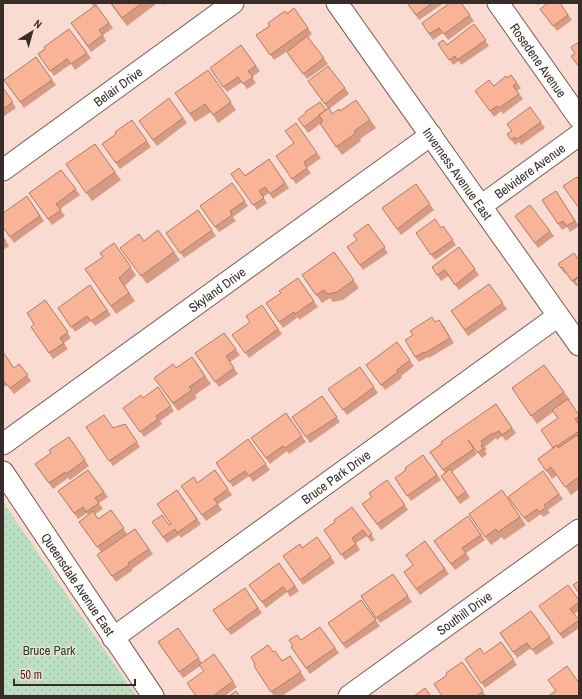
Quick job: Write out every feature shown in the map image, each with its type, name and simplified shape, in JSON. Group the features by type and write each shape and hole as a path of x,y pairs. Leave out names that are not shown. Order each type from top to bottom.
{"street":[{"name":"Belair Drive","path":"3,170 234,3"},
{"name":"Inverness Avenue East","path":"337,3 579,344"},
{"name":"Rosedene Avenue","path":"498,3 579,118"},
{"name":"Skyland Drive","path":"3,444 430,135"},
{"name":"Belvidere Avenue","path":"481,206 579,136"},
{"name":"Bruce Park Drive","path":"113,638 558,316"},
{"name":"Queensdale Avenue East","path":"3,472 113,638 154,696"},
{"name":"Southill Drive","path":"349,696 579,530"}],"green space":[{"name":"Bruce Park","path":"3,502 136,696 3,696"}],"building":[{"path":"111,3 142,3 122,18"},
{"path":"407,3 432,3 416,15"},
{"path":"450,3 461,3 470,15 444,34 439,28 429,34 422,23"},
{"path":"548,3 560,3 568,15 553,26 540,9"},
{"path":"96,5 109,23 99,30 103,35 88,46 71,23"},
{"path":"294,8 308,28 270,55 256,35 270,26 268,23 285,11 287,14"},
{"path":"474,24 486,40 457,60 455,56 449,60 438,44 443,40 447,45"},
{"path":"69,29 87,53 71,64 67,59 50,71 38,54 45,49 44,47"},
{"path":"307,36 324,58 303,74 287,52"},
{"path":"579,42 579,67 571,56 575,54 571,47"},
{"path":"241,45 256,66 248,71 253,77 243,84 238,77 223,87 210,68"},
{"path":"36,57 52,80 20,102 4,80"},
{"path":"328,66 345,88 325,104 308,81"},
{"path":"208,70 231,102 213,115 205,104 190,114 175,93"},
{"path":"511,75 517,83 513,86 519,94 499,108 497,106 490,111 475,91 489,80 494,86 506,76 507,78"},
{"path":"3,88 13,102 3,109"},
{"path":"169,98 183,118 153,140 139,121"},
{"path":"356,100 370,120 354,131 356,133 336,147 320,123 323,121 319,115 329,108 332,114 339,109 340,111"},
{"path":"320,102 326,110 304,127 298,119 306,113 305,112"},
{"path":"530,107 541,122 517,139 515,137 511,140 507,134 512,131 507,124"},
{"path":"132,120 147,141 116,163 102,144 116,134 115,132"},
{"path":"296,123 317,153 304,162 307,168 292,179 276,156 294,143 285,131"},
{"path":"95,144 115,172 86,193 66,164"},
{"path":"269,159 285,183 270,194 265,187 259,191 264,198 253,205 231,174 239,168 245,176"},
{"path":"61,170 76,189 56,204 61,210 48,219 29,193"},
{"path":"577,177 579,180 579,208 563,186"},
{"path":"232,183 245,201 230,211 232,215 215,227 200,206"},
{"path":"416,184 430,204 397,229 382,208"},
{"path":"556,191 575,221 566,226 563,221 558,224 542,200"},
{"path":"27,196 40,216 10,237 3,227 3,213"},
{"path":"530,205 550,231 535,243 515,216"},
{"path":"198,210 212,230 180,253 166,233"},
{"path":"435,219 441,228 443,226 453,240 431,255 416,233"},
{"path":"368,224 385,247 360,265 347,247 357,240 353,235"},
{"path":"158,230 174,252 141,276 120,248 139,234 144,241"},
{"path":"114,243 131,267 119,278 129,293 111,306 85,269 103,257 100,253"},
{"path":"459,247 475,269 455,285 445,270 437,275 432,267"},
{"path":"334,252 354,280 337,292 328,294 324,290 316,295 302,275"},
{"path":"574,253 579,260 579,276 572,281 558,264"},
{"path":"579,277 579,287 574,281"},
{"path":"298,278 314,301 295,314 294,312 279,322 266,303 281,293 279,291"},
{"path":"489,284 503,303 465,330 451,311"},
{"path":"90,285 107,310 91,321 87,316 71,327 58,308"},
{"path":"45,300 68,332 60,338 64,343 49,353 31,327 34,324 27,313"},
{"path":"262,305 278,329 245,353 232,335 250,322 246,316"},
{"path":"432,317 435,322 439,320 450,338 425,353 424,352 415,357 405,340 413,335 410,331"},
{"path":"224,333 236,349 226,356 234,368 215,382 195,353"},
{"path":"397,342 410,360 397,370 398,372 381,385 366,365"},
{"path":"3,352 14,368 19,364 28,375 10,388 3,380"},
{"path":"192,357 205,376 189,387 192,390 173,403 154,378 173,364 176,368"},
{"path":"544,365 564,392 531,416 512,388"},
{"path":"360,367 374,387 343,410 328,389"},
{"path":"158,387 171,406 156,416 158,419 140,432 123,408 141,395 143,398"},
{"path":"322,396 337,417 306,437 292,417"},
{"path":"568,399 579,415 575,419 579,425 579,431 553,448 541,430 558,418 552,410"},
{"path":"496,404 512,428 502,435 499,431 493,433 481,441 483,444 481,445 483,449 478,453 468,440 474,449 443,470 430,452 442,444 441,442"},
{"path":"286,413 302,436 285,448 283,446 266,458 251,438"},
{"path":"104,415 113,428 125,424 137,442 109,461 86,427"},
{"path":"577,435 579,438 579,477 565,487 551,467 546,471 538,459 557,445 558,448"},
{"path":"69,437 85,460 66,474 65,472 49,483 35,464 51,453 49,450"},
{"path":"248,439 266,464 249,476 245,471 229,482 216,463"},
{"path":"423,455 437,475 407,496 395,478 406,470 405,468"},
{"path":"450,469 466,492 457,498 441,476"},
{"path":"88,470 104,492 95,498 99,503 86,512 83,507 74,513 58,491"},
{"path":"215,470 228,489 214,499 218,504 202,515 181,486 194,477 197,483"},
{"path":"543,471 559,494 544,505 546,507 540,512 537,509 524,518 508,497"},
{"path":"387,480 405,505 377,524 362,504 372,497 369,493"},
{"path":"177,490 197,519 177,533 175,529 163,537 152,522 162,515 169,525 171,524 157,504"},
{"path":"502,490 520,517 498,532 496,529 485,537 469,514"},
{"path":"352,507 372,534 368,537 363,530 352,538 356,544 341,555 324,530 335,522 334,520"},
{"path":"111,510 124,528 97,547 79,522 93,511 98,519"},
{"path":"468,516 481,535 462,548 466,553 451,564 434,541"},
{"path":"135,529 149,549 112,576 97,555"},
{"path":"317,537 331,557 300,580 283,556 300,544 302,548"},
{"path":"425,541 445,569 416,589 404,572 413,565 406,555"},
{"path":"279,563 295,586 287,592 283,587 262,602 249,585"},
{"path":"393,574 408,596 376,618 361,596"},
{"path":"579,581 579,593 573,585"},
{"path":"568,585 579,600 579,602 570,609 579,620 560,634 539,606"},
{"path":"245,588 258,608 227,630 213,610"},
{"path":"361,600 376,620 343,644 328,623"},
{"path":"531,611 550,637 532,650 527,643 513,652 500,633"},
{"path":"320,627 335,648 306,668 291,647 293,646 289,640 297,635 301,640"},
{"path":"178,628 199,658 179,672 158,642"},
{"path":"501,642 514,660 481,683 465,659 480,648 484,654"},
{"path":"268,645 273,652 275,651 282,661 290,656 301,672 271,692 254,666 255,664 251,657"},
{"path":"214,654 233,681 213,696 196,696 187,683 204,671 199,665"},
{"path":"462,662 483,691 477,696 442,696 434,684 447,675 446,673"},
{"path":"567,666 579,683 579,696 548,696 556,691 548,680"},
{"path":"425,688 431,696 414,696"},
{"path":"236,691 240,696 229,696"}]}
